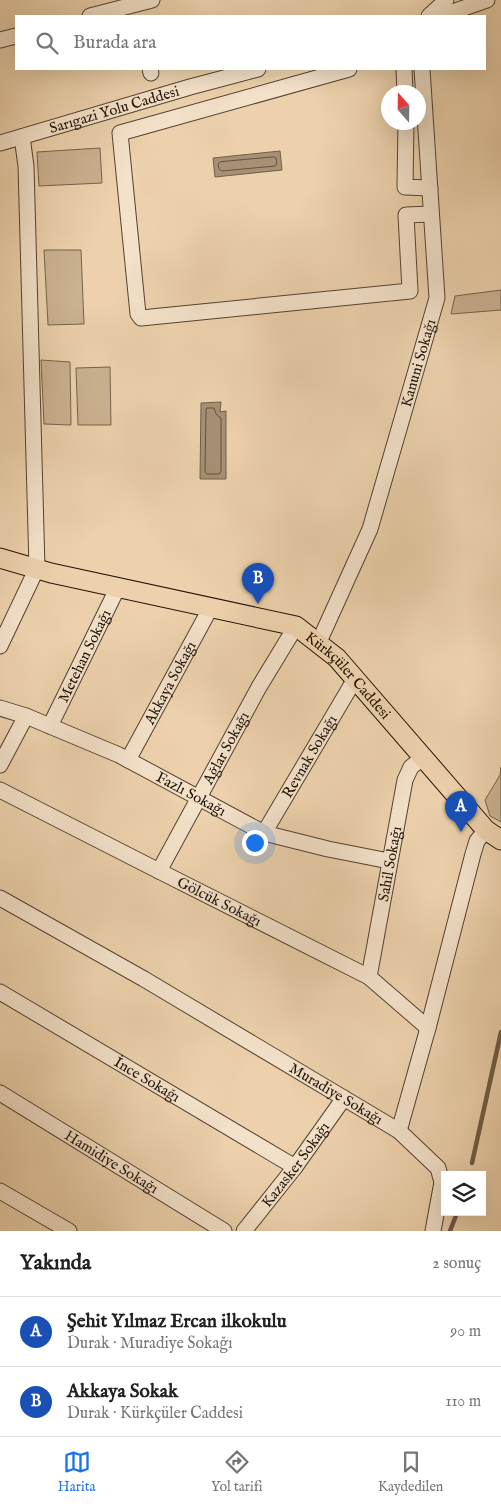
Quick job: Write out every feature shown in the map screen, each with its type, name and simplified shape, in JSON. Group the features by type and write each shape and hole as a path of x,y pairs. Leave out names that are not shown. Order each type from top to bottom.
{"main road":[{"name":"Kürkçüler Caddesi","path":"0,558 118,587 296,626 337,658 423,758 494,835"}],"street":[{"path":"94,15 151,0 150,15"},
{"path":"429,15 446,0"},
{"path":"444,15 487,0"},
{"path":"0,40 15,36"},
{"name":"Sarıgazi Yolu Caddesi","path":"0,144 190,87 254,70"},
{"path":"345,70 120,133 137,312 141,318 410,291 405,187 406,130"},
{"path":"404,70 405,85"},
{"name":"Kanuni Sokağı","path":"318,644 370,529 436,301 422,70"},
{"path":"0,646 37,568 26,166 22,137"},
{"path":"405,187 430,188"},
{"path":"406,214 431,214"},
{"name":"Metehan Sokağı","path":"50,726 118,587"},
{"name":"Akkaya Sokağı","path":"128,760 211,607"},
{"name":"Ağlar Sokağı","path":"159,871 259,687 296,626"},
{"name":"Revnak Sokağı","path":"264,833 355,679"},
{"name":"Fazlı Sokağı","path":"0,708 26,716 128,760 264,833 328,849 389,861"},
{"path":"0,765 26,716"},
{"name":"Sahil Sokağı","path":"368,976 405,780 411,767 423,758"},
{"name":"Gölcük Sokağı","path":"0,790 368,976 428,1028"},
{"name":"Muradiye Sokağı","path":"0,898 144,980 399,1131 477,841 494,835"},
{"name":"İnce Sokağı","path":"0,992 295,1167"},
{"name":"Hamidiye Sokağı","path":"0,1093 224,1231"},
{"name":"Kazasker Sokağı","path":"244,1231 295,1167 344,1098"},
{"path":"399,1131 438,1168 442,1182 433,1231"},
{"path":"0,1191 69,1231"}],"shaded area":[{"path":"100,148 102,183 39,186 37,152"},
{"path":"44,250 81,250 84,324 48,325"},
{"path":"501,290 501,310 451,314 455,296"},
{"path":"41,360 70,362 71,425 44,424"},
{"path":"110,367 111,425 78,425 76,368"},
{"path":"501,767 501,822 490,816 485,800 500,775"}],"water":[{"path":"280,151 282,170 215,177 213,158"},
{"path":"221,402 220,412 226,411 226,479 200,479 201,403"}],"waterway":[{"path":"472,1163 501,1032"},
{"path":"450,1231 456,1216"}],"place":[{"name":"Akkaya Sokak","path":"258,604"},
{"name":"Şehit Yılmaz Ercan ilkokulu","path":"461,832"}]}
